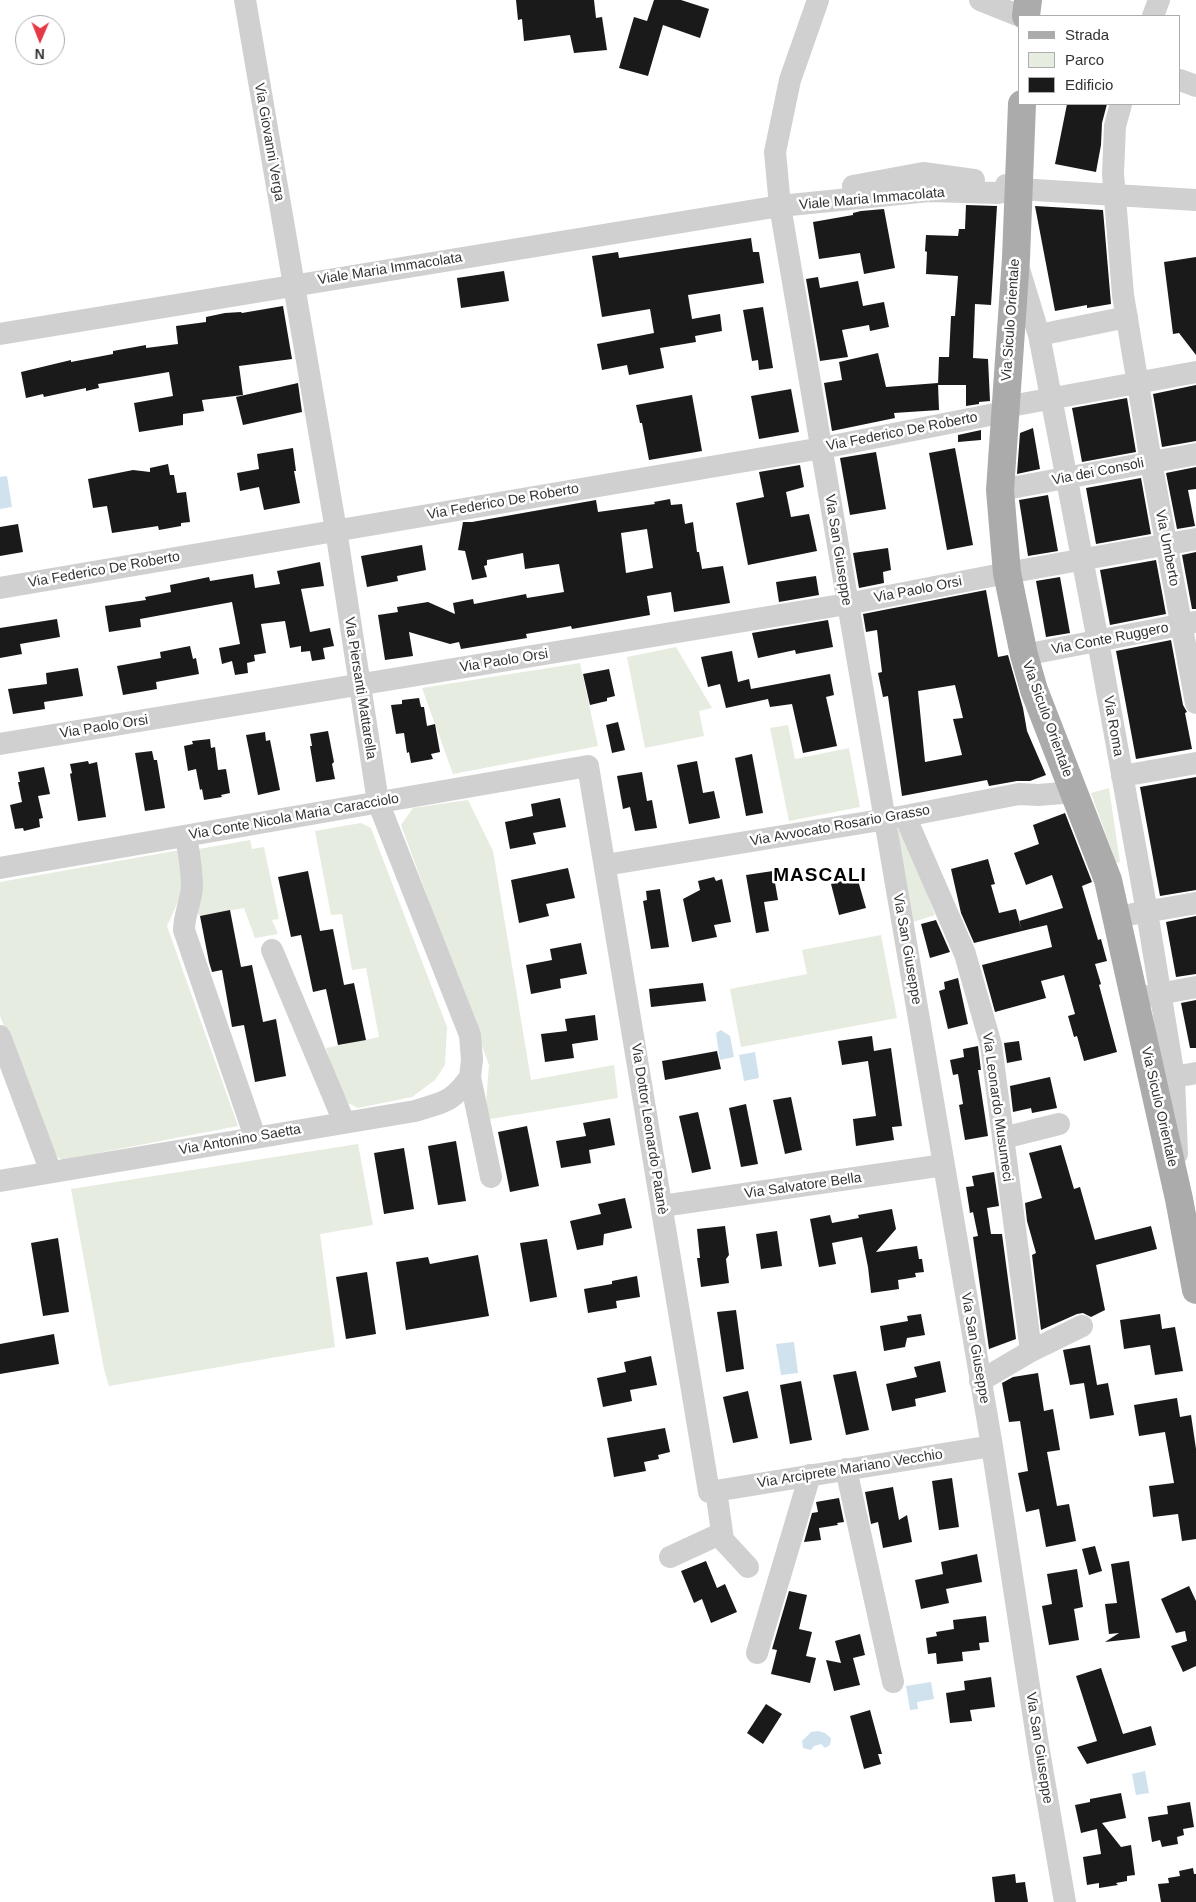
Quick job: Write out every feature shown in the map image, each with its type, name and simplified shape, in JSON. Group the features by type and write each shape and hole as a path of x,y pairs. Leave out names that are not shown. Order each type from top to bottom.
{"main road":[{"path":"1026,15 1028,0"},
{"name":"Via Siculo Orientale","path":"1022,105 1016,258 1000,490 1007,573 1024,655 1034,690 1108,880 1179,1199 1196,1290"}],"street":[{"name":"Via Giovanni Verga","path":"245,0 294,285"},
{"name":"Via San Giuseppe","path":"818,0 790,80 775,152 780,206 847,604 894,818 944,1165 992,1446 1039,1751 1065,1902"},
{"path":"980,0 1018,15"},
{"path":"1153,15 1159,0"},
{"path":"1181,80 1196,86"},
{"name":"Via Umberto","path":"1121,105 1115,126 1108,194 1122,318 1167,544 1189,624 1196,703"},
{"name":"Viale Maria Immacolata","path":"0,334 780,206 822,191 923,173 999,184 1019,189 1196,200"},
{"name":"Via Roma","path":"1016,258 1039,335 1098,641 1162,993 1185,1074 1179,1199"},
{"name":"Via Piersanti Mattarella","path":"294,285 336,530 378,802 470,1034 472,1060 470,1078 491,1177"},
{"path":"1039,335 1122,318"},
{"name":"Via Federico De Roberto","path":"0,588 822,448 1051,398 1135,386 1196,372"},
{"name":"Via dei Consoli","path":"1000,490 1196,454"},
{"name":"Via Paolo Orsi","path":"0,744 847,604 1196,539"},
{"name":"Via Conte Ruggero","path":"1024,655 1189,624"},
{"path":"1122,776 1196,763"},
{"name":"Via Conte Nicola Maria Caracciolo","path":"0,868 588,766"},
{"name":"Via Dottor Leonardo Patanè","path":"588,766 662,1206 714,1498 722,1533"},
{"name":"Via Avvocato Rosario Grasso","path":"605,865 894,818 1019,794 1038,795 1074,792"},
{"name":"Via Leonardo Musumeci","path":"894,818 964,954 991,1045 1031,1351"},
{"path":"186,836 191,865 192,888 189,905 184,917 184,930 255,1137"},
{"path":"1116,917 1196,903"},
{"path":"272,950 344,1122"},
{"path":"1134,998 1196,987"},
{"path":"0,1036 51,1172"},
{"name":"Via Antonino Saetta","path":"0,1180 415,1111 448,1100 459,1093 470,1078"},
{"path":"1003,1138 1059,1124"},
{"name":"Via Salvatore Bella","path":"662,1206 944,1165"},
{"path":"980,1382 1031,1351 1082,1326"},
{"name":"Via Arciprete Mariano Vecchio","path":"714,1498 810,1475 992,1446"},
{"path":"846,1470 892,1682"},
{"path":"757,1653 810,1475"},
{"path":"670,1557 722,1533 723,1540 748,1567"}],"green space":[{"path":"676,647 712,708 699,711 704,736 645,748 627,657"},
{"path":"580,663 598,746 453,774 422,688"},
{"path":"788,725 795,759 849,748 860,807 789,821 770,728"},
{"path":"1109,788 1120,862 1116,863 1091,793"},
{"path":"468,800 493,851 531,1080 614,1065 618,1098 490,1119 486,1103 489,1065 401,825 413,808"},
{"path":"361,823 371,828 447,1027 445,1065 435,1080 412,1097 358,1108 342,1100 326,1048 379,1037 366,968 352,970 342,914 331,915 315,831"},
{"path":"902,828 935,915 913,922 894,832"},
{"path":"250,840 252,849 264,847 279,919 272,920 278,934 255,938 244,908 200,916 197,913 193,850"},
{"path":"180,850 182,893 167,926 238,1126 62,1160 54,1154 0,1016 0,882"},
{"path":"881,935 897,1018 741,1047 730,989 807,974 802,950"},
{"path":"358,1144 373,1225 320,1234 335,1347 109,1386 104,1369 71,1189"}],"water":[{"path":"7,476 12,507 0,509 0,477"},
{"path":"721,1030 730,1036 734,1057 720,1060 716,1033"},
{"path":"755,1052 759,1078 744,1081 739,1055"},
{"path":"794,1342 798,1373 781,1375 776,1344"},
{"path":"931,1682 934,1699 917,1702 918,1709 910,1710 906,1686"},
{"path":"811,1732 825,1733 831,1738 830,1745 825,1748 821,1744 814,1746 811,1750 803,1748 802,1741"},
{"path":"1145,1771 1149,1793 1136,1795 1132,1774"}],"building":[{"path":"516,0 594,0 596,18 602,17 607,50 574,53 570,35 524,41 522,19 518,20"},
{"path":"654,0 681,0 709,9 700,38 663,25 648,76 619,68 634,17 647,21"},
{"path":"1067,105 1107,105 1102,123 1101,145 1096,172 1055,164"},
{"path":"966,205 997,206 991,305 975,304 973,358 988,359 990,401 966,406 966,385 938,385 939,357 949,357 951,316 955,316 958,276 926,274 927,252 925,251 926,235 958,236 959,229 965,229"},
{"path":"1035,206 1103,210 1111,304 1087,308 1087,305 1055,311"},
{"path":"884,209 895,268 864,274 860,253 819,259 813,222 853,215 853,213 861,211"},
{"path":"751,238 753,252 759,252 764,283 688,295 692,319 720,314 722,331 695,336 696,342 660,348 664,368 629,375 627,365 602,370 597,344 654,333 650,309 602,317 592,256 618,252 619,258"},
{"path":"1196,257 1196,355 1179,333 1173,334 1164,262"},
{"path":"504,271 509,301 461,308 457,278"},
{"path":"818,277 820,288 858,281 863,306 884,302 889,327 870,331 869,325 842,330 848,357 820,361 806,279"},
{"path":"283,306 292,359 239,366 243,395 202,400 204,411 183,414 183,425 139,432 134,403 173,396 169,372 98,384 99,388 86,391 86,388 44,397 43,394 26,398 21,372 71,360 71,362 113,354 113,351 146,345 146,348 178,344 176,326 206,322 206,317 225,313 242,313"},
{"path":"763,307 773,368 759,370 758,360 752,361 743,310"},
{"path":"878,353 886,387 938,383 939,410 894,413 895,418 832,431 824,383 842,380 839,362"},
{"path":"298,383 302,412 243,425 236,397"},
{"path":"1196,385 1196,441 1162,447 1153,394"},
{"path":"791,389 799,432 759,439 751,396"},
{"path":"692,395 702,451 649,460 642,423 640,423 636,405"},
{"path":"1127,398 1136,452 1082,462 1072,408"},
{"path":"1033,428 1040,469 1017,474 1020,433"},
{"path":"981,430 981,440 958,442 958,435"},
{"path":"293,448 296,471 294,471 300,503 264,510 259,487 240,491 237,473 259,469 257,454"},
{"path":"955,448 973,545 947,550 929,453"},
{"path":"876,452 886,509 850,515 840,458"},
{"path":"168,464 170,475 174,475 177,493 186,492 190,522 181,523 181,526 159,530 158,526 112,533 107,506 93,508 88,479 133,470 150,472 150,468"},
{"path":"800,465 804,487 786,492 791,517 809,514 817,551 748,565 736,503 764,497 759,472"},
{"path":"1196,467 1196,489 1188,490 1195,526 1177,529 1166,473"},
{"path":"1141,478 1151,534 1096,544 1086,488"},
{"path":"1048,495 1058,551 1028,556 1019,500"},
{"path":"670,499 671,505 682,504 685,524 693,522 697,552 699,552 702,569 723,566 730,603 674,612 671,592 647,596 650,615 572,629 571,626 526,634 527,638 461,649 459,642 450,644 409,632 413,656 385,660 378,615 398,612 397,607 428,602 455,614 453,603 473,599 474,604 526,594 527,598 564,592 559,564 525,569 523,553 487,560 487,565 484,566 487,577 472,580 465,551 458,550 463,522 596,500 598,512 655,504 654,502","holes":["647,529 653,568 626,573 621,533"]},
{"path":"18,524 23,552 0,556 0,527"},
{"path":"422,545 426,570 397,576 398,581 367,587 361,556"},
{"path":"888,548 891,570 883,572 884,583 859,588 853,553"},
{"path":"1196,552 1196,609 1192,609 1182,555"},
{"path":"1156,560 1166,614 1110,625 1100,570"},
{"path":"320,562 324,586 301,589 310,632 330,628 334,646 323,648 325,659 312,661 310,651 301,652 301,646 290,648 285,621 261,624 266,653 254,655 255,661 247,663 248,673 235,675 232,661 222,664 219,648 240,644 232,602 140,619 141,627 109,632 105,606 146,600 145,597 171,592 170,585 209,577 210,581 253,574 255,588 280,584 277,571"},
{"path":"816,576 819,595 779,602 776,582"},
{"path":"1060,577 1070,633 1046,637 1036,581"},
{"path":"986,590 998,657 1008,655 1023,708 1027,731 1046,775 1030,781 1017,781 989,786 987,780 902,796 888,696 883,697 878,673 882,672 877,630 866,632 863,614","holes":["955,685 963,718 953,719 962,755 925,762 918,691"]},
{"path":"57,619 60,637 20,644 22,654 0,658 0,628"},
{"path":"828,620 833,647 796,654 795,650 758,658 752,633"},
{"path":"1171,640 1183,705 1187,712 1185,713 1192,749 1136,759 1116,651"},
{"path":"190,646 193,659 196,658 199,674 156,682 157,689 123,695 117,666 161,658 160,652"},
{"path":"732,651 738,682 749,679 751,689 830,674 834,695 826,697 837,746 803,753 792,704 770,707 768,699 726,708 720,684 708,687 701,657"},
{"path":"78,668 83,696 44,702 45,709 13,714 8,689 47,684 46,673"},
{"path":"609,669 615,696 607,698 607,701 590,705 583,674"},
{"path":"419,698 421,707 424,707 427,726 435,724 440,752 431,754 433,759 411,763 409,752 407,753 404,733 396,734 391,705 402,704 402,700"},
{"path":"618,722 625,750 612,753 606,725"},
{"path":"328,731 335,779 316,782 310,734"},
{"path":"265,732 266,741 270,740 280,790 258,795 246,735"},
{"path":"210,739 211,748 215,747 218,770 226,769 230,793 221,795 222,797 204,800 196,769 188,771 184,746 193,744 192,741"},
{"path":"152,751 154,760 157,760 165,808 145,811 135,753"},
{"path":"752,754 763,813 746,816 735,758"},
{"path":"88,761 89,764 97,762 106,817 78,821 70,764"},
{"path":"697,761 703,793 714,791 720,818 689,824 677,765"},
{"path":"44,767 50,794 38,796 43,818 39,819 40,827 24,831 23,828 15,829 10,805 22,802 18,772"},
{"path":"642,772 647,801 652,800 657,828 635,831 630,807 623,809 617,776"},
{"path":"1196,777 1196,890 1160,896 1140,787"},
{"path":"560,798 566,827 533,833 536,844 510,849 505,822 533,816 531,804"},
{"path":"1065,813 1092,882 1082,886 1098,940 1101,939 1107,961 1095,964 1117,1052 1084,1061 1077,1036 1074,1037 1068,1016 1075,1014 1064,975 1041,981 1046,998 995,1012 982,965 1052,947 1047,925 1022,931 1019,921 1063,908 1052,875 1026,885 1014,853 1039,844 1033,825"},
{"path":"988,859 995,884 991,885 999,913 1016,909 1022,931 974,943 961,913 951,869"},
{"path":"568,868 575,898 546,904 549,916 519,923 511,880"},
{"path":"308,871 320,931 333,929 344,985 354,983 366,1040 338,1045 326,989 313,992 301,935 291,937 278,877"},
{"path":"773,871 778,900 764,902 769,931 756,933 746,875"},
{"path":"714,877 716,881 722,879 731,922 714,925 717,937 692,942 683,899 700,890 698,881"},
{"path":"857,877 866,908 839,915 831,884"},
{"path":"660,889 669,947 651,949 643,901 647,900 646,891"},
{"path":"230,910 241,967 252,965 263,1022 276,1019 286,1076 255,1082 244,1025 232,1027 222,970 212,972 200,916"},
{"path":"1196,916 1196,974 1176,977 1166,922"},
{"path":"936,920 950,952 930,958 921,924"},
{"path":"581,943 587,974 560,979 561,988 531,994 526,965 552,960 550,949"},
{"path":"958,978 968,1024 948,1029 939,991 945,989 944,982"},
{"path":"703,983 706,1001 651,1007 649,989"},
{"path":"1196,1000 1196,1048 1190,1048 1181,1003"},
{"path":"595,1015 598,1040 572,1044 574,1058 545,1062 541,1034 567,1031 565,1019"},
{"path":"872,1036 874,1051 891,1048 902,1126 892,1127 894,1140 856,1146 853,1119 876,1116 868,1061 842,1065 838,1041"},
{"path":"1019,1041 1022,1060 1007,1063 1004,1043"},
{"path":"978,1046 981,1070 978,1070 988,1136 965,1140 959,1105 963,1104 958,1074 953,1075 950,1060 964,1057 963,1049"},
{"path":"717,1051 721,1069 665,1080 662,1061"},
{"path":"1050,1077 1057,1108 1032,1113 1031,1108 1013,1112 1010,1086"},
{"path":"791,1097 802,1150 785,1154 773,1100"},
{"path":"746,1104 758,1164 741,1167 729,1108"},
{"path":"698,1112 711,1169 692,1173 679,1116"},
{"path":"610,1118 615,1145 589,1150 591,1163 561,1168 556,1141 586,1136 583,1123"},
{"path":"527,1126 539,1186 510,1192 498,1132"},
{"path":"456,1141 466,1201 438,1205 428,1146"},
{"path":"1061,1145 1074,1189 1080,1187 1095,1240 1151,1226 1157,1249 1096,1265 1105,1310 1091,1317 1083,1313 1077,1314 1041,1330 1032,1255 1036,1253 1027,1221 1025,1203 1042,1198 1029,1153"},
{"path":"404,1148 414,1209 384,1214 374,1153"},
{"path":"994,1172 999,1206 987,1208 991,1234 1002,1234 1016,1339 989,1349 973,1237 978,1236 973,1212 970,1213 966,1187 974,1186 972,1176"},
{"path":"625,1198 632,1228 604,1234 603,1245 577,1250 570,1221 601,1214 598,1204"},
{"path":"892,1209 896,1229 876,1252 917,1246 924,1272 915,1273 916,1277 898,1280 899,1289 871,1293 862,1237 832,1243 836,1264 819,1267 810,1219 830,1215 832,1223 859,1218 858,1215"},
{"path":"725,1226 729,1255 726,1259 729,1283 701,1287 697,1258 700,1258 697,1229"},
{"path":"777,1231 782,1266 761,1269 756,1234"},
{"path":"58,1238 69,1312 43,1316 31,1243"},
{"path":"547,1239 557,1297 530,1302 520,1243"},
{"path":"478,1255 489,1316 406,1330 396,1262 428,1257 430,1264"},
{"path":"367,1272 376,1334 346,1339 336,1277"},
{"path":"637,1276 640,1297 616,1301 617,1308 588,1313 584,1289 612,1284 612,1281"},
{"path":"736,1310 744,1369 726,1372 717,1312"},
{"path":"921,1314 925,1335 907,1338 905,1347 884,1351 880,1326 908,1321 907,1316"},
{"path":"1160,1314 1162,1329 1175,1327 1183,1371 1155,1375 1150,1345 1124,1349 1120,1320"},
{"path":"54,1334 59,1364 0,1374 0,1344"},
{"path":"1090,1345 1097,1385 1108,1383 1114,1415 1090,1419 1084,1383 1070,1385 1063,1350"},
{"path":"651,1356 657,1385 630,1390 632,1401 603,1407 597,1378 626,1372 624,1362"},
{"path":"940,1361 946,1392 915,1399 916,1406 892,1411 886,1384 917,1377 914,1367"},
{"path":"856,1371 869,1430 846,1435 833,1375"},
{"path":"1038,1373 1044,1411 1053,1409 1060,1450 1047,1452 1057,1506 1069,1504 1076,1541 1046,1547 1039,1509 1026,1512 1018,1473 1028,1471 1020,1421 1009,1422 1002,1383 1013,1377"},
{"path":"801,1381 812,1440 790,1444 780,1385"},
{"path":"748,1391 758,1438 733,1443 723,1397"},
{"path":"1177,1398 1180,1417 1191,1415 1196,1449 1196,1539 1182,1541 1178,1514 1153,1517 1149,1486 1174,1483 1165,1432 1139,1436 1134,1405"},
{"path":"665,1428 670,1452 658,1455 659,1459 644,1462 646,1471 614,1477 607,1438"},
{"path":"952,1478 959,1527 939,1530 932,1481"},
{"path":"893,1487 899,1520 907,1515 912,1542 883,1548 878,1522 871,1524 865,1492"},
{"path":"839,1498 844,1522 837,1523 838,1525 819,1528 821,1540 804,1542 812,1513 818,1512 816,1502"},
{"path":"1095,1546 1102,1571 1089,1575 1082,1549"},
{"path":"977,1554 982,1582 946,1589 949,1603 921,1609 915,1580 943,1574 941,1562"},
{"path":"706,1561 717,1588 725,1584 737,1612 711,1623 702,1599 694,1603 681,1571"},
{"path":"1129,1561 1140,1638 1105,1642 1119,1633 1109,1634 1105,1604 1117,1603 1111,1564"},
{"path":"1077,1569 1083,1607 1074,1609 1079,1640 1049,1645 1042,1606 1052,1604 1047,1574"},
{"path":"1189,1586 1196,1601 1196,1666 1183,1672 1171,1646 1187,1641 1185,1631 1176,1633 1161,1599"},
{"path":"789,1591 807,1595 799,1629 812,1632 806,1656 816,1658 810,1683 771,1674 777,1650 772,1649"},
{"path":"986,1616 989,1642 979,1643 980,1650 962,1652 963,1661 937,1664 936,1653 928,1654 926,1638 937,1636 936,1632 954,1629 953,1620"},
{"path":"860,1634 865,1655 853,1658 860,1685 834,1691 826,1660 841,1663 835,1641"},
{"path":"1101,1668 1123,1734 1151,1726 1156,1745 1087,1764 1077,1747 1097,1741 1076,1676"},
{"path":"991,1677 995,1707 970,1710 972,1721 950,1723 946,1693 965,1690 964,1681"},
{"path":"766,1704 782,1714 763,1744 747,1733"},
{"path":"870,1710 882,1754 878,1754 881,1764 864,1769 850,1716"},
{"path":"1121,1793 1126,1818 1102,1823 1121,1847 1131,1845 1135,1875 1127,1876 1127,1881 1116,1883 1118,1885 1099,1888 1099,1883 1087,1885 1083,1857 1101,1854 1097,1829 1081,1833 1075,1805 1090,1802 1090,1799"},
{"path":"1190,1802 1194,1827 1183,1829 1184,1835 1177,1837 1178,1844 1162,1847 1160,1840 1152,1842 1148,1817 1168,1814 1167,1806"},
{"path":"1193,1868 1194,1874 1196,1874 1196,1902 1161,1902 1158,1884 1169,1883 1168,1878 1180,1876 1179,1871"},
{"path":"1015,1874 1016,1883 1025,1882 1028,1902 995,1902 992,1877"}],"district":[{"name":"MASCALI","path":"820,876"}]}
